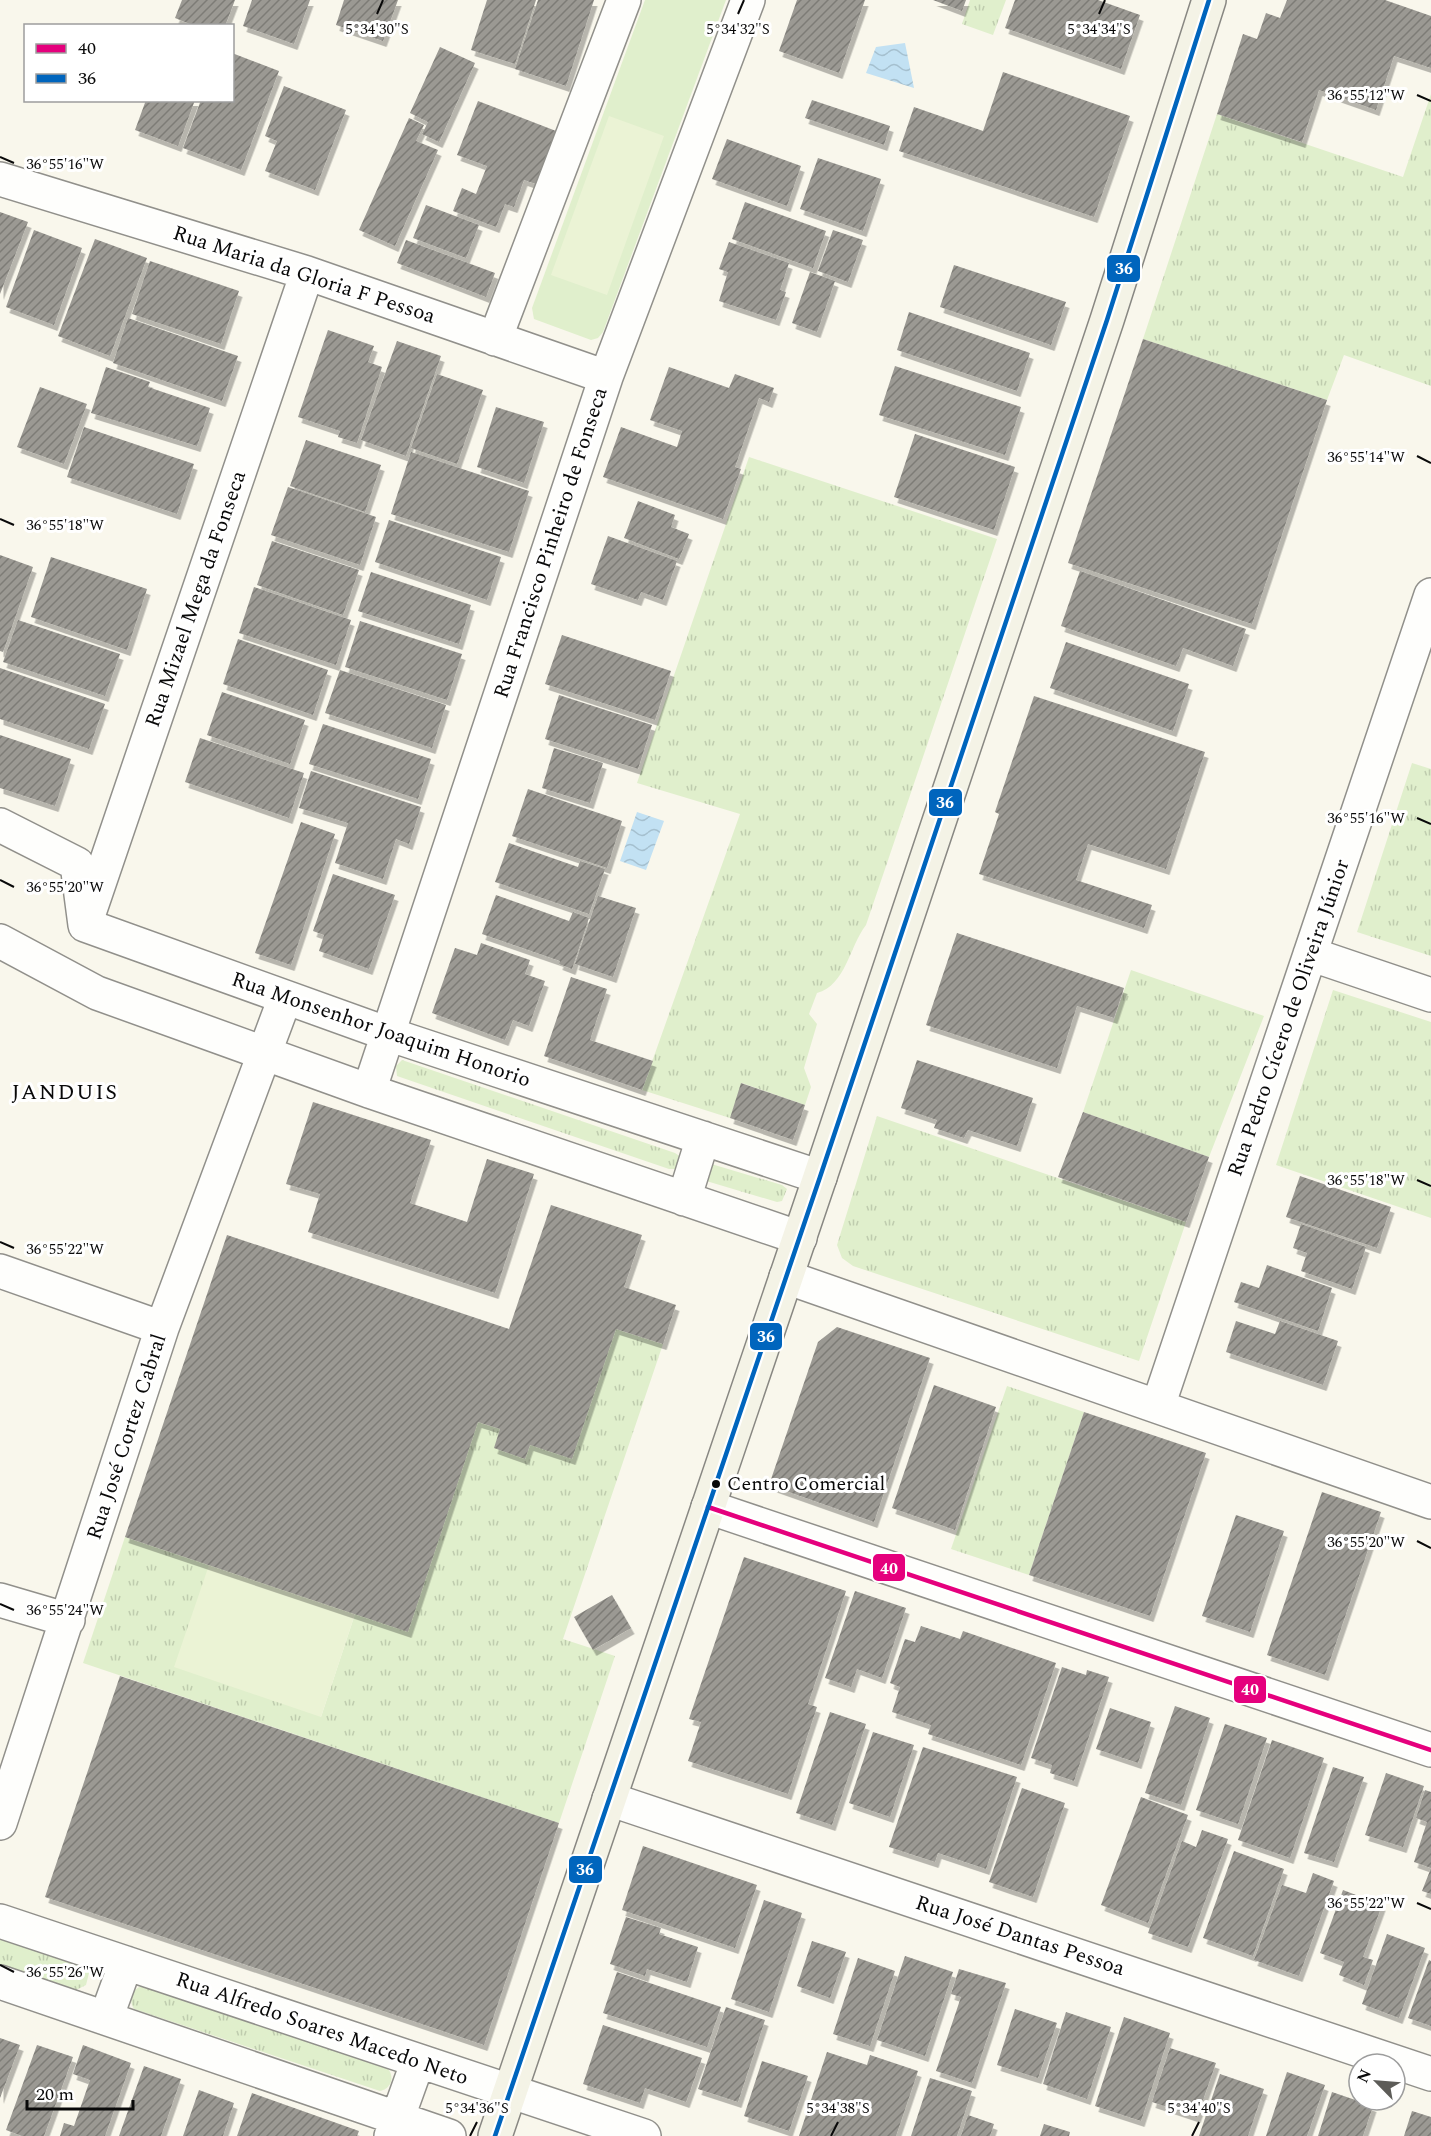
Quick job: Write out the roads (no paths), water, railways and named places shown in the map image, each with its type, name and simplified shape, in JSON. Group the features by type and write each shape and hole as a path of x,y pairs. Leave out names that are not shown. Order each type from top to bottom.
{"main road":[{"path":"495,2136 800,1238 1107,320 1209,0"}],"street":[{"path":"495,339 624,0"},
{"name":"Rua Francisco Pinheiro de Fonseca","path":"369,1091 606,376 748,0"},
{"name":"Rua Maria da Gloria F Pessoa","path":"0,179 307,273 606,376"},
{"name":"Rua Mizael Mega da Fonseca","path":"85,925 307,273"},
{"name":"Rua Pedro Cícero de Oliveira Júnior","path":"1158,1406 1431,595"},
{"path":"0,825 77,864 85,925"},
{"name":"Rua Monsenhor Joaquim Honorio","path":"85,925 388,1034 820,1177"},
{"path":"0,941 97,993 369,1091 800,1238"},
{"path":"1310,954 1431,995"},
{"name":"Rua José Cortez Cabral","path":"0,1823 162,1328 262,1053 285,998"},
{"path":"684,1199 702,1138"},
{"path":"0,1271 162,1328"},
{"path":"786,1277 1431,1502"},
{"path":"708,1507 1431,1750"},
{"path":"0,1600 68,1620"},
{"name":"Rua José Dantas Pessoa","path":"609,1799 1431,2074"},
{"name":"Rua Alfredo Soares Macedo Neto","path":"0,1921 642,2136"},
{"path":"106,2018 126,1963"},
{"path":"0,1982 106,2018 394,2127 449,2136"},
{"path":"394,2127 418,2061"}],"water":[{"path":"905,43 914,88 866,73 876,47"},
{"path":"637,812 664,821 646,870 620,861"}],"place":[{"name":"Centro Comercial","path":"716,1484"}],"district":[{"name":"JANDUIS","path":"65,1092"}]}
